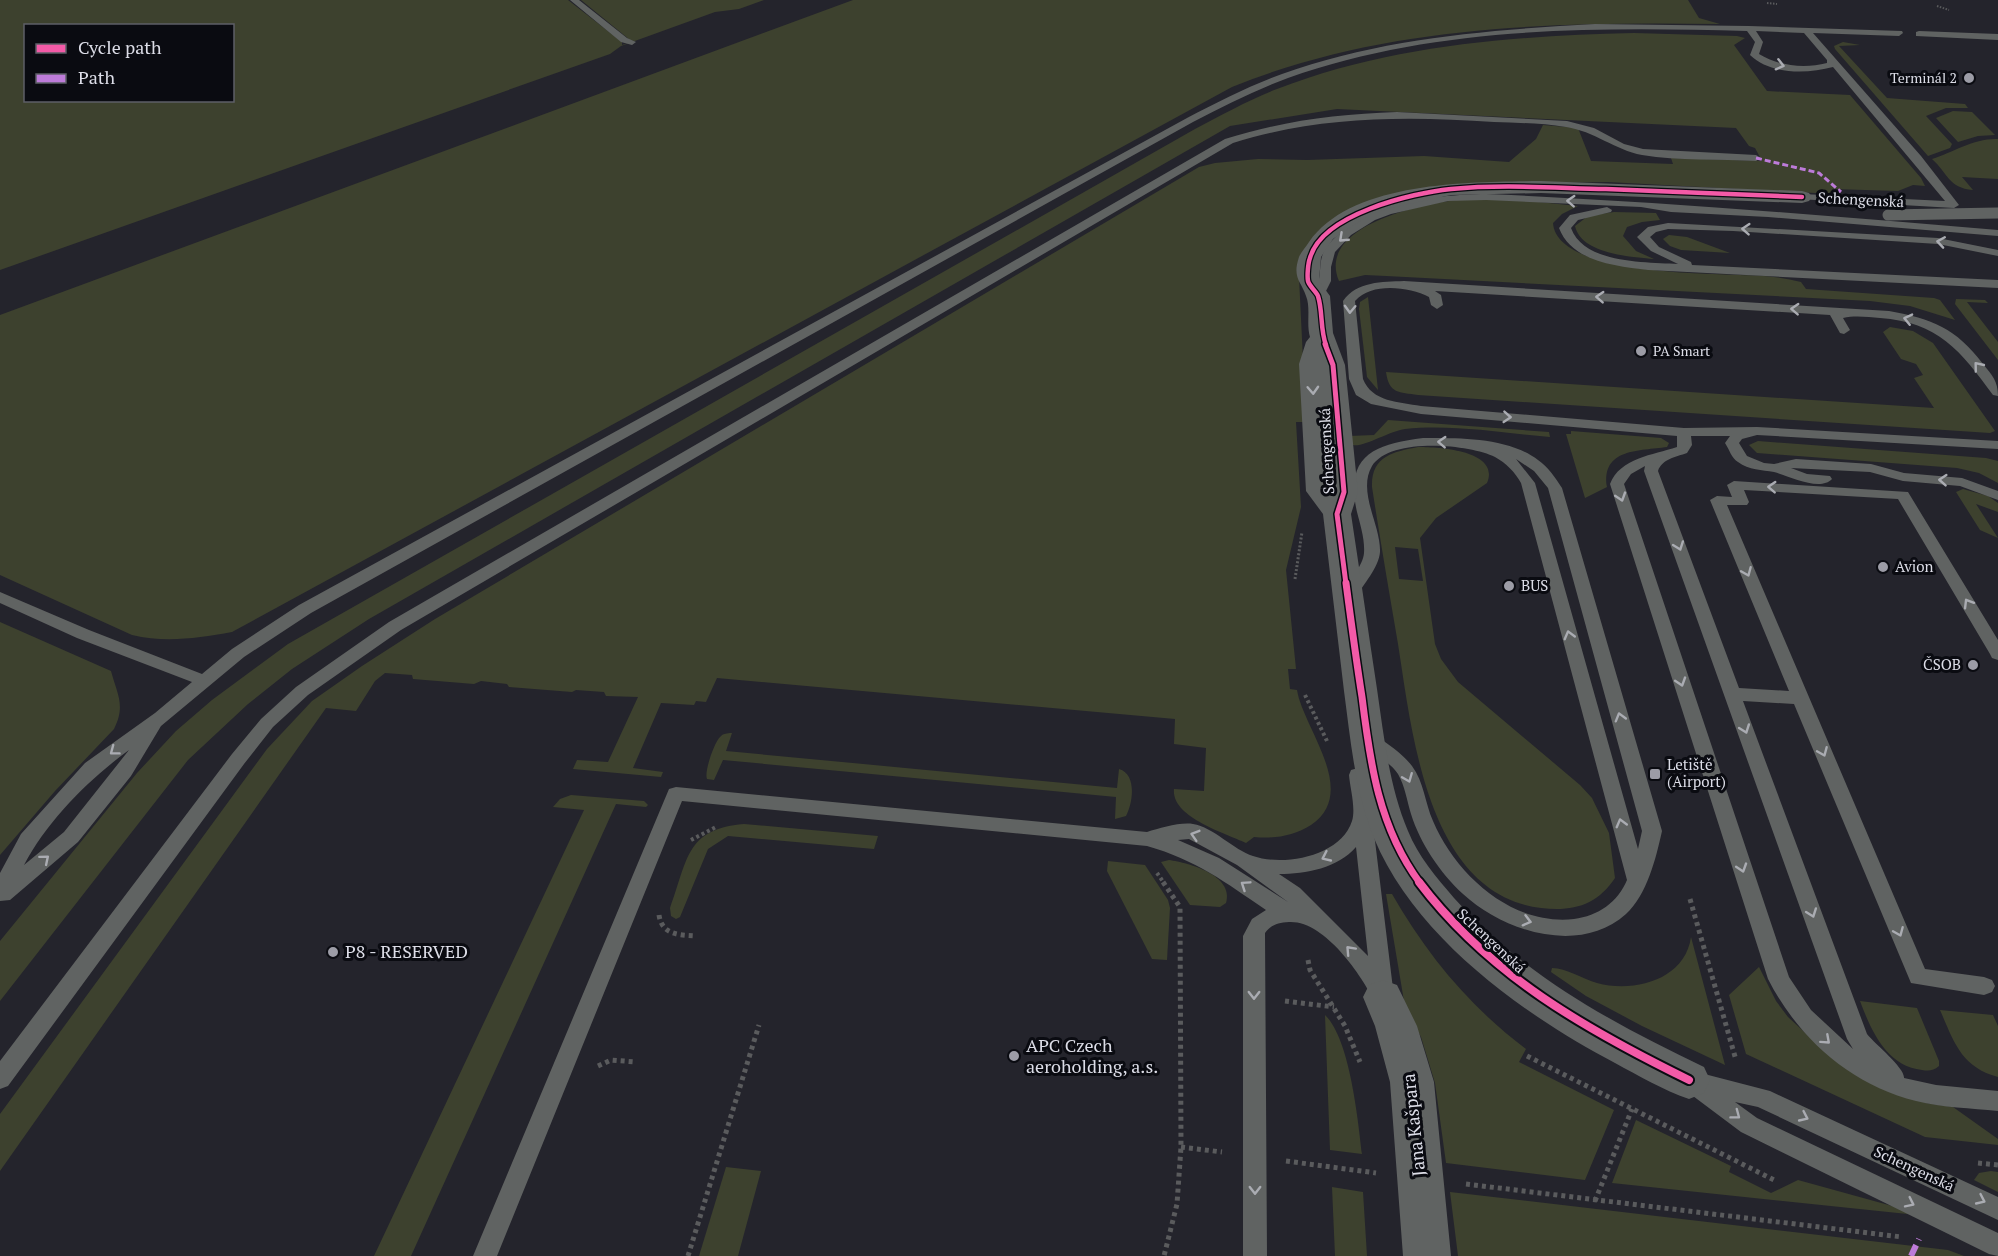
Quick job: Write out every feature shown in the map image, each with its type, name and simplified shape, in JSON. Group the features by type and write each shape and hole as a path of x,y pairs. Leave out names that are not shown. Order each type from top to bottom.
{"street":[{"name":"Schengenská","path":"1689,1080 1614,1044 1546,1003 1507,974 1458,930 1420,883 1392,837 1374,783 1337,514 1320,491 1311,364 1321,333 1318,296 1308,281 1308,268 1310,257 1325,235 1348,218 1363,211 1417,195 1460,189 1542,187 1802,197"},
{"name":"Jana Kašpara","path":"1383,998 1396,1026 1412,1082 1427,1256"}],"lane":[{"path":"574,0 624,40 632,42"},
{"path":"0,892 28,839 91,768 161,717 237,653 335,592 1179,126 1264,84 1299,71 1350,57 1405,45 1477,35 1598,28 1909,33 1998,37"},
{"path":"1751,30 1759,42 1754,55 1768,62 1790,67 1817,68 1831,65 1833,60 1807,31"},
{"name":"Schengenská","path":"1802,197 1954,205 1833,60"},
{"path":"0,1079 238,759 267,723 302,691 395,626 1229,141 1248,134 1306,122 1352,117 1401,116 1567,124 1591,130 1620,146 1637,151 1756,158"},
{"path":"1318,296 1325,281 1326,260 1338,241 1371,218 1404,206 1448,198 1486,197 1641,204 1671,209 1768,214 1998,233"},
{"path":"1802,197 1850,205 1898,208"},
{"path":"1671,209 1609,210 1582,214 1569,222 1565,228 1566,234 1575,245 1607,260 1633,265 1998,284"},
{"path":"1768,214 1796,211 1888,214 1998,213"},
{"path":"1709,269 1674,260 1649,244 1643,237 1644,234 1652,229 1668,226 1733,228 1938,241 1998,253"},
{"path":"1415,286 1433,293 1437,305"},
{"path":"1998,392 1958,341 1941,329 1902,317 1415,286 1367,289 1352,296 1349,301 1358,388 1376,401 1421,410 1684,432 1757,431 1998,444"},
{"path":"1844,330 1836,316 1853,313"},
{"path":"1757,431 1737,436 1732,443 1738,455 1747,462 1762,467 1774,468 1805,478 1878,483 1903,477 1962,482 1998,496"},
{"path":"1684,432 1682,450 1630,467 1622,472 1617,484 1779,979 1790,1000 1807,1023 1851,1060 1900,1086 1929,1094 1998,1101"},
{"path":"1863,438 1904,449 1998,456"},
{"path":"1348,596 1372,556 1361,474 1369,459 1393,447 1428,442 1502,448 1534,463 1546,474 1555,488 1652,831 1648,852 1623,906 1598,921 1581,926 1546,926 1507,915 1465,884 1448,865 1423,820 1406,771 1368,737 1356,765 1364,816 1383,998"},
{"path":"1474,445 1506,458 1521,471 1528,483 1636,879"},
{"path":"1664,456 1654,462 1651,471 1858,1039 1870,1056 1885,1069 1929,1094"},
{"path":"1984,986 1918,976 1717,500 1742,502 1734,485 1903,495 1998,654"},
{"path":"0,597 62,626 205,681"},
{"path":"1732,694 1800,698"},
{"path":"0,897 71,837 124,771 161,717"},
{"path":"485,1256 676,794 1147,839 1179,848 1212,863 1274,905 1321,922"},
{"path":"1244,860 1281,868 1326,858 1351,841 1361,826 1364,816"},
{"path":"1147,839 1191,831 1244,860 1293,894 1362,963 1383,998"},
{"path":"1255,1256 1253,936 1256,925 1263,919 1282,914 1295,914"},
{"path":"1689,1080 1749,1125 1998,1246"},
{"name":"Schengenská","path":"1689,1080 1762,1098 1998,1209"}],"path":[{"path":"687,845 699,834 721,825"},
{"path":"1152,864 1180,907 1181,1147 1177,1204 1164,1256"},
{"path":"1690,899 1738,1066"},
{"path":"659,912 659,920 665,930 679,935 696,936"},
{"path":"1308,960 1310,970 1335,1007 1362,1066"},
{"path":"1284,1001 1335,1007"},
{"path":"688,1256 759,1025"},
{"path":"1527,1056 1774,1180"},
{"path":"597,1069 599,1064 611,1060 636,1062"},
{"path":"1594,1201 1632,1109"},
{"path":"1181,1147 1225,1153"},
{"path":"1285,1161 1378,1173"},
{"path":"1374,1162 1378,1173 1376,1185"},
{"path":"1950,1186 1955,1164 1970,1162 1998,1165"},
{"path":"1461,1184 1939,1241 1944,1220"}],"green space":[{"path":"0,0 568,0 622,42 622,45 634,41 581,0 764,0 739,9 715,12 621,46 610,54 0,270"},
{"path":"853,0 1688,0 1699,18 1720,24 1596,24 1472,31 1350,50 1291,66 1232,87 232,632 170,639 132,635 0,575 0,315"},
{"path":"1634,33 1745,38 1734,45 1767,91 1850,95 1921,178 1925,186 1913,185 1898,191 1832,189 1834,194 1608,182 1470,184 1330,222 1312,239 1299,277 1306,422 1296,422 1301,507 1286,570 1296,669 1288,669 1290,689 1297,690 1301,705 1325,759 1330,778 1330,795 1325,811 1311,825 1284,836 1254,837 1246,843 1190,816 1175,799 1174,789 1204,791 1206,748 1174,744 1175,719 717,678 706,702 696,701 694,705 661,703 633,768 663,772 661,777 573,769 577,760 608,762 638,697 606,696 604,692 509,687 507,684 481,681 474,684 413,679 412,675 385,673 375,681 356,711 326,708 0,1171 0,1114 267,749 312,701 435,619 1199,167 1215,163 1258,159 1307,160 1424,156 1509,162 1536,139 1543,125 1578,128 1591,161 1673,164 1671,158 1762,161 1755,148 1749,146 1736,128 1337,109 1230,126 369,619 292,669 248,704 188,760 0,1001 0,941 137,773 176,731 212,700 288,644 1195,129 1256,98 1320,74 1408,53 1497,40"},
{"path":"1843,42 1860,45 1839,46 1887,98 1965,104 1968,108 1946,108 1926,116 1952,144 1950,148 1928,156 1835,49 1834,46"},
{"path":"1953,111 1972,112 1995,135 1978,136 1958,142 1936,118"},
{"path":"1998,139 1998,179 1962,177 1973,190 1953,183 1932,159 1972,143"},
{"path":"1457,200 1520,200 1578,206 1562,214 1553,223 1562,241 1582,254 1611,263 1680,272 1764,276 1801,282 1806,289 1934,298 1940,300 1955,320 1910,306 1870,301 1365,275 1339,281 1336,262 1342,246 1356,233 1397,213"},
{"path":"1614,212 1656,213 1660,220 1627,227 1623,236 1636,251 1654,259 1608,252 1587,243 1579,235 1575,226 1588,216"},
{"path":"1669,235 1687,237 1730,253 1681,250 1670,246 1663,239"},
{"path":"1368,297 1378,390 1367,377 1359,309 1360,302"},
{"path":"1956,299 1985,300 1988,303 1967,302 1998,342 1998,360 1955,304"},
{"path":"1890,327 1913,331 1933,343 1995,431 1990,433 1418,395 1396,391 1387,379 1386,372 1934,408 1914,378 1923,375 1916,364 1901,359 1883,332"},
{"path":"1388,420 1549,432 1550,437 1459,428 1423,428 1399,430 1363,444 1353,445 1349,436 1374,435"},
{"path":"1571,431 1661,438 1669,443 1667,447 1635,451 1616,458 1607,474 1607,487 1585,498 1566,434 1571,434"},
{"path":"1758,441 1986,458 1998,461 1998,483 1979,473 1957,468 1757,453 1749,445"},
{"path":"1427,447 1465,453 1485,463 1489,472 1487,483 1436,518 1420,538 1435,644 1441,659 1458,682 1580,785 1592,798 1609,833 1615,878 1600,895 1583,905 1564,909 1541,908 1503,896 1473,873 1449,842 1432,804 1419,763 1410,720 1372,487 1375,468 1380,462 1385,457 1409,449","holes":["1395,547 1418,549 1423,581 1399,579"]},
{"path":"1963,489 1988,496 1998,503 1998,512 1976,504 1998,538 1980,530 1956,492"},
{"path":"0,622 111,671 120,706 118,721 114,729 55,791 0,855"},
{"path":"732,733 726,751 1117,788 1119,769 1129,777 1132,797 1126,816 1115,819 1116,797 723,760 714,780 707,779 708,764 715,745 721,736"},
{"path":"571,795 644,801 648,805 646,807 616,804 411,1256 374,1256 584,810 553,807 560,799"},
{"path":"744,824 878,836 874,849 728,836 708,849 680,917 676,919 671,916 670,908 686,862 699,840 710,832"},
{"path":"1169,860 1198,868 1217,878 1227,893 1226,903 1220,907 1190,905 1161,862"},
{"path":"1108,861 1145,865 1168,900 1170,908 1167,960 1152,959 1107,871"},
{"path":"1386,894 1392,894 1435,959 1468,998 1526,1049 1519,1062 1614,1110 1585,1180 1446,1163 1435,1083 1421,1037 1405,1007"},
{"path":"1691,937 1725,1065 1642,1026 1586,996 1551,972 1552,968 1557,968 1611,986 1641,984 1656,980 1679,964 1687,952"},
{"path":"1759,967 1776,1001 1788,1017 1835,1060 1926,1103 1953,1107 1998,1139 1998,1145 1925,1137 1746,1054 1729,995"},
{"path":"1860,1001 1917,1008 1939,1066 1929,1070 1909,1067 1889,1054 1875,1035"},
{"path":"1940,1010 1993,1015 1998,1026 1998,1077 1975,1067 1960,1052"},
{"path":"1325,1015 1334,1026 1347,1061 1362,1154 1330,1150"},
{"path":"1636,1120 1731,1166 1729,1172 1771,1193 1798,1180 1903,1209 1917,1215 1612,1183"},
{"path":"726,1167 761,1171 738,1256 699,1256"},
{"path":"1998,1172 1998,1192 1974,1180 1979,1173"},
{"path":"1332,1187 1363,1192 1367,1256 1335,1256"},
{"path":"1450,1192 1948,1250 1964,1256 1458,1256"}],"marked path":[{"path":"1756,158 1819,173 1841,192"},
{"path":"1911,1256 1919,1239"}],"cycle path":[{"path":"1689,1080 1582,1024 1548,1003 1485,955 1430,896 1394,842 1377,791 1368,742 1337,514 1344,492 1333,365 1321,333 1318,296 1308,281 1310,257 1325,235 1363,211 1406,197 1451,189 1541,187 1802,197"}],"place":[{"name":"Terminál 2","path":"1969,78"},
{"name":"PA Smart","path":"1641,351"},
{"name":"Avion","path":"1883,567"},
{"name":"BUS","path":"1509,586"},
{"name":"ČSOB","path":"1973,665"},
{"name":"Letiště (Airport)","path":"1655,774"},
{"name":"P8 - RESERVED","path":"333,952"},
{"name":"APC Czech aeroholding, a.s.","path":"1014,1056"}]}
